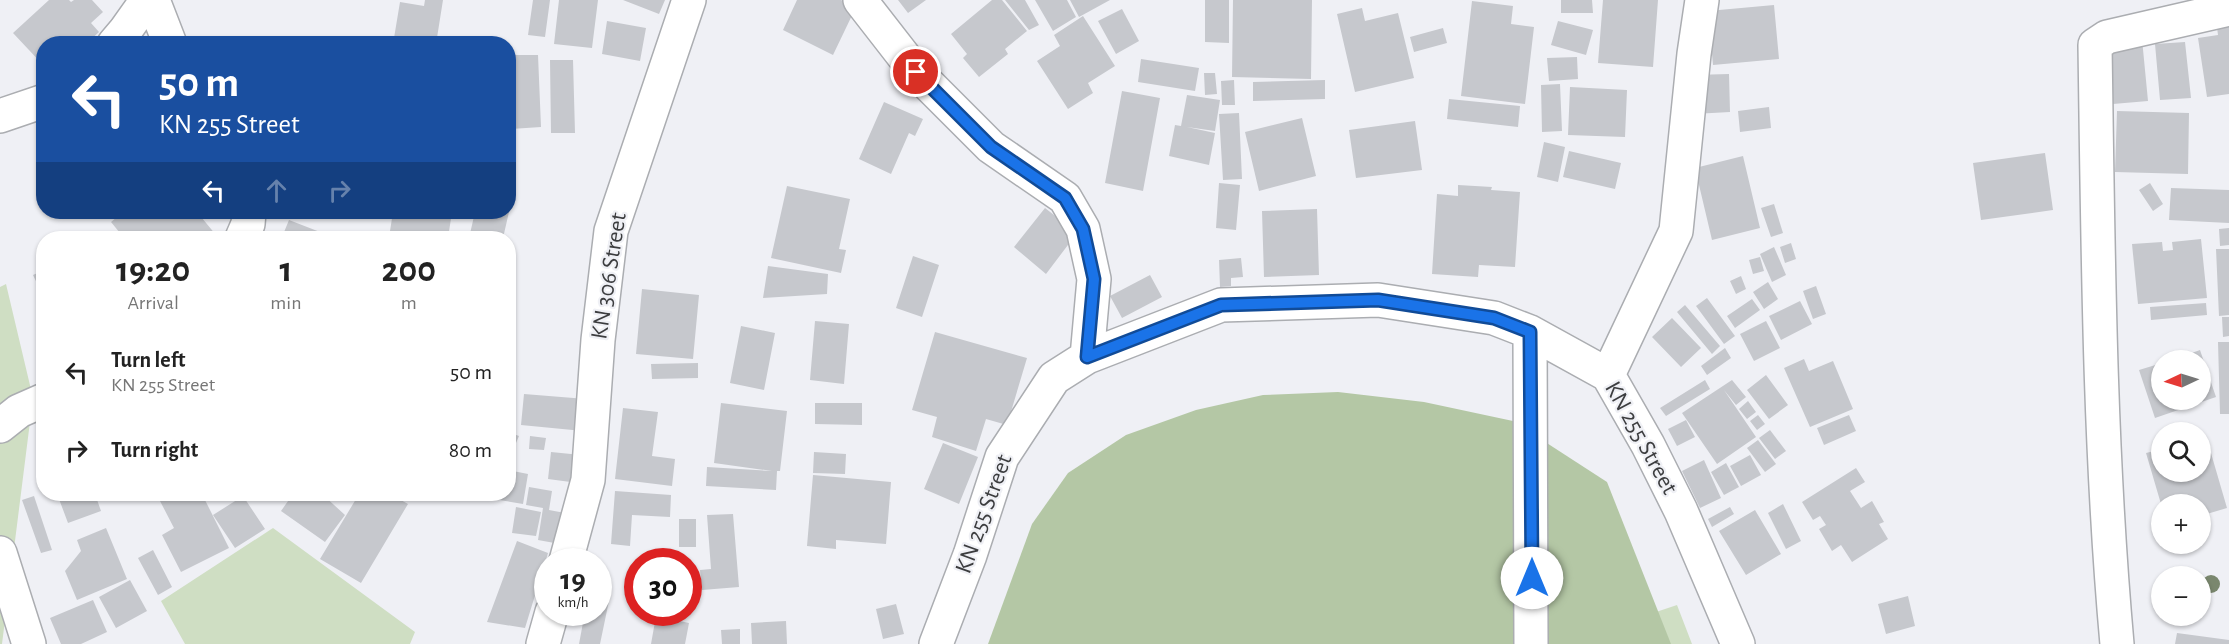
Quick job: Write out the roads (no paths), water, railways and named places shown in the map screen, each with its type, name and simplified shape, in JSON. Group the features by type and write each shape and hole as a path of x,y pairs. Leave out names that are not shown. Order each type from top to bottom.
{"street":[{"path":"121,36 147,0"},
{"path":"153,0 167,36"},
{"name":"KN 306 Street","path":"570,548 588,480 598,340 611,231 689,0"},
{"path":"860,0 916,72 991,147 1065,198 1083,229 1094,279 1087,357"},
{"path":"1608,375 1676,231 1694,54 1702,0"},
{"path":"2117,644 2111,575 2099,285 2095,45 2107,37 2229,9"},
{"path":"0,116 36,104"},
{"name":"KN 255 Street","path":"936,644 970,555 1002,457 1054,378 1087,357 1221,305 1378,300 1494,318 1530,332 1608,375 1648,445 1681,512 1738,644"},
{"path":"1530,332 1531,644"},
{"path":"0,426 19,411 36,404"},
{"path":"0,553 29,644"},
{"path":"543,644 548,626"}]}
